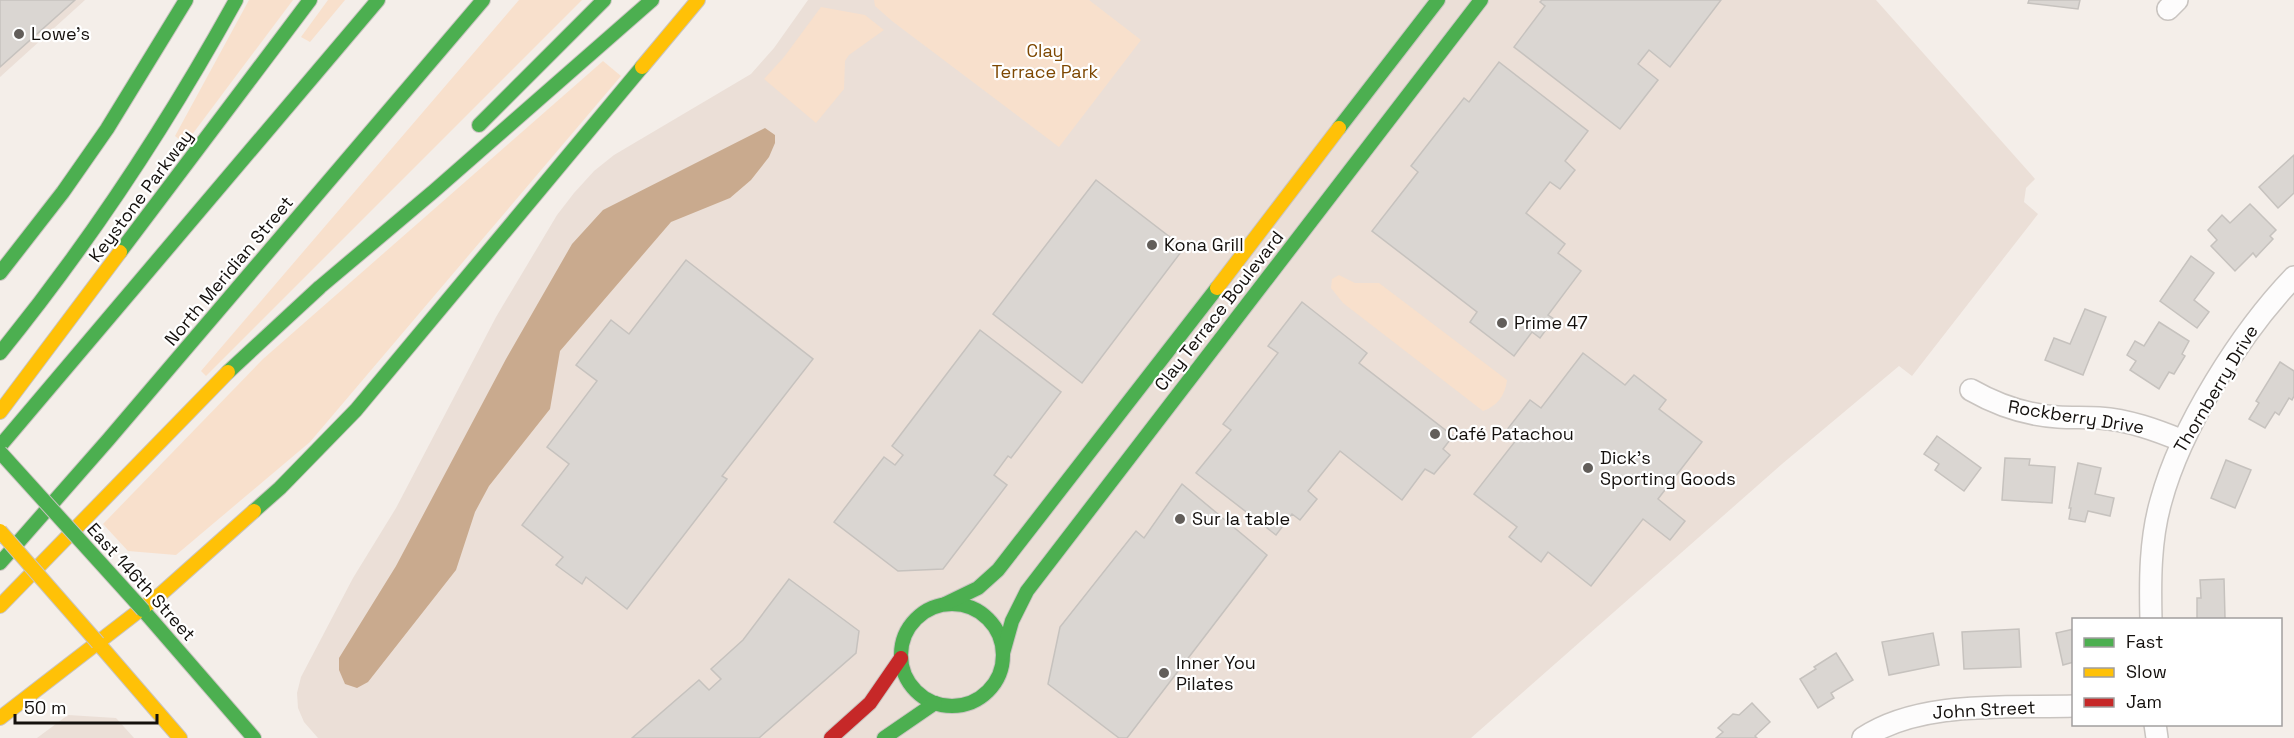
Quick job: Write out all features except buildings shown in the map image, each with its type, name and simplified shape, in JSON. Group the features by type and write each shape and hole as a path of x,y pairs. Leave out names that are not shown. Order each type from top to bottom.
{"main road":[{"path":"0,273 63,192 102,136 186,0"},
{"path":"0,353 48,293 109,210 174,109 236,0"},
{"name":"Keystone Parkway","path":"0,412 310,0"},
{"path":"0,446 378,0"},
{"name":"North Meridian Street","path":"0,563 108,440 483,0"},
{"path":"472,132 604,0"},
{"path":"0,606 234,366 320,287 434,191 652,0"},
{"path":"0,718 143,610 280,488 356,410 698,0"},
{"name":"Clay Terrace Boulevard","path":"945,604 978,588 998,570 1438,0"},
{"name":"Clay Terrace Boulevard","path":"1003,653 1012,621 1032,584 1481,0"},
{"path":"320,287 415,189"},
{"name":"East 146th Street","path":"0,452 143,610 254,738"},
{"path":"0,531 180,738"},
{"path":"831,738 870,703 901,657 905,634 912,622 922,613 945,604 957,604 980,612 996,630 1003,653 1000,674 994,683 979,699 958,706 935,704 924,698 908,681 901,657"},
{"path":"884,738 935,704"}],"street":[{"name":"Thornberry Drive","path":"2151,618 2152,564 2157,520 2169,475 2183,441 2234,353 2266,309 2294,277"},
{"name":"Rockberry Drive","path":"1971,390 1994,404 2013,410 2059,418 2100,418 2122,421 2183,441"},
{"name":"John Street","path":"1863,738 1890,724 1931,712 2072,706"}],"shaded area":[{"name":"Lowe's","path":"0,0 85,0 0,77"},
{"path":"808,0 1876,0 2035,179 2026,188 2024,202 2038,214 1912,376 1899,366 1782,464 1471,738 318,738 304,722 298,708 297,693 301,677 353,578 396,508 496,317 557,215 594,171 614,155 751,74 774,48"},
{"path":"765,128 775,135 775,143 769,157 751,180 730,198 671,222 560,351 550,409 489,486 475,512 456,570 368,682 357,688 345,684 339,670 339,658 396,566 506,359 572,244 603,210"},
{"path":"68,715 116,718 134,738 37,738"}],"green space":[{"path":"249,0 293,0 185,144 175,136"},
{"path":"328,0 345,0 310,42 301,37"},
{"path":"519,0 582,0 206,376 201,371"},
{"name":"Clay Terrace Park","path":"874,0 1089,0 1141,40 1059,147 892,21 875,6"},
{"path":"821,7 865,15 884,30 849,55 845,61 844,89 816,123 764,79 784,57"},
{"path":"603,61 621,76 310,442 176,555 128,551 103,524 263,359"},
{"path":"1339,275 1355,283 1379,283 1507,380 1500,400 1483,411 1343,303 1331,288 1332,279"}],"traffic: fast":[{"path":"0,273 63,192 107,129 186,0"},
{"path":"0,353 65,269 126,182 183,92 236,0"},
{"path":"120,252 310,0"},
{"path":"0,446 378,0"},
{"path":"0,563 108,440 483,0"},
{"path":"479,125 604,0"},
{"path":"228,372 320,287 434,191 652,0"},
{"path":"1339,128 1438,0"},
{"path":"1003,653 1012,621 1027,591 1481,0"},
{"path":"254,511 280,488 356,410 642,67"},
{"path":"945,604 978,588 998,570 1217,288"},
{"path":"0,452 143,610"},
{"path":"952,604 972,608 988,619 999,635 1003,655 999,675 988,691 972,702 952,706 932,702 916,691 905,675 901,655 905,635 916,619 932,608 952,604"},
{"path":"143,610 254,738"},
{"path":"884,738 935,703"}],"traffic: slow":[{"path":"642,67 698,0"},
{"path":"1217,288 1339,128"},
{"path":"0,412 120,252"},
{"path":"0,606 228,372"},
{"path":"0,718 162,593 254,511"},
{"path":"0,531 98,643"},
{"path":"98,643 180,738"}],"traffic: jam":[{"path":"831,738 870,703 901,658"}],"place":[{"name":"Lowe's","path":"19,34"},
{"name":"Kona Grill","path":"1152,245"},
{"name":"Prime 47","path":"1502,323"},
{"name":"Café Patachou","path":"1435,434"},
{"name":"Dick's Sporting Goods","path":"1588,468"},
{"name":"Sur la table","path":"1180,519"},
{"name":"Inner You Pilates","path":"1164,673"}]}
